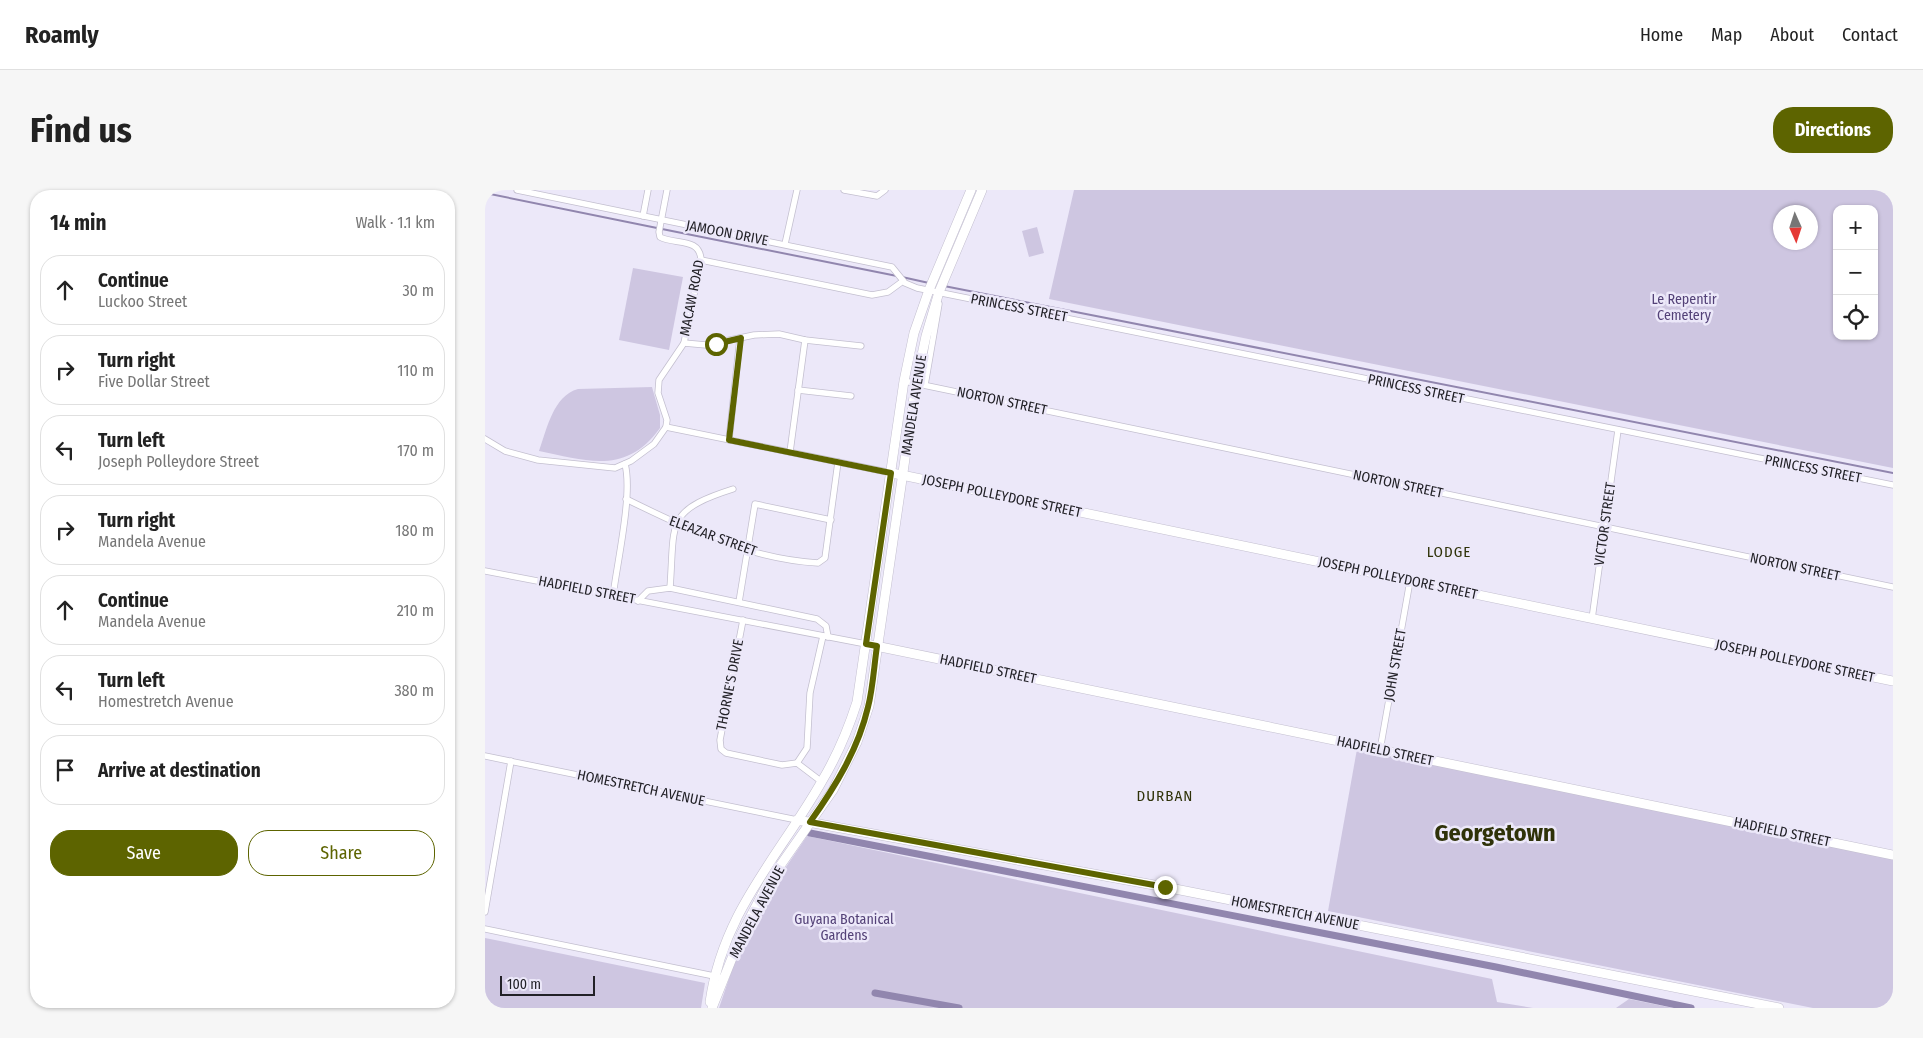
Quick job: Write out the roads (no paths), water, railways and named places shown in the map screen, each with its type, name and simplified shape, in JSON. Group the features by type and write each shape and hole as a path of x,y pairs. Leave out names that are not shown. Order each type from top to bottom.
{"main road":[{"name":"MANDELA AVENUE","path":"711,1008 729,934 756,881 822,782 845,737 857,702 904,381 914,333 931,285 971,190"},
{"name":"MANDELA AVENUE","path":"719,977 769,883 833,790 857,742 869,706 903,475 921,384 926,336 941,289 982,190"},
{"name":"JOSEPH POLLEYDORE STREET","path":"891,473 1893,681"},
{"name":"HADFIELD STREET","path":"866,644 1893,855"},
{"name":"HOMESTRETCH AVENUE","path":"797,820 1165,887 1779,1008"}],"street":[{"name":"JAMOON DRIVE","path":"517,190 643,216 661,223 785,244 896,270 902,280"},
{"path":"643,216 648,190"},
{"name":"MACAW ROAD","path":"666,427 667,420 658,393 659,380 684,343 701,260 701,252 696,246 665,239 659,232 667,190"},
{"path":"785,244 797,190"},
{"path":"843,190 877,196 885,190"},
{"path":"701,260 872,295 887,292 902,280 909,285 931,285"},
{"name":"PRINCESS STREET","path":"931,285 941,289 1618,430 1893,485"},
{"path":"684,343 706,345 741,338 779,334 805,340 861,346"},
{"path":"729,440 741,338"},
{"path":"790,452 805,340"},
{"name":"NORTON STREET","path":"904,381 1893,587"},
{"path":"798,390 851,396"},
{"path":"485,439 505,451 538,460 615,468 625,464 654,444 666,427 891,473"},
{"name":"VICTOR STREET","path":"1592,619 1618,430"},
{"name":"ELEAZAR STREET","path":"626,500 675,523 747,551 821,562 825,558 838,462"},
{"path":"613,596 628,481 625,464"},
{"path":"670,588 675,523 683,512 694,504 733,489"},
{"path":"739,602 755,504 831,520"},
{"name":"HADFIELD STREET","path":"485,571 866,644"},
{"name":"JOHN STREET","path":"1380,750 1410,581"},
{"path":"638,601 654,589 670,588 817,620 826,626 825,637 810,693 807,748 797,763 822,782"},
{"name":"THORNE'S DRIVE","path":"743,620 720,740 721,749 726,753 782,765 797,763"},
{"name":"HOMESTRETCH AVENUE","path":"485,756 797,820"},
{"path":"485,912 511,761"},
{"path":"485,929 719,977"}],"waterway":[{"path":"485,193 657,228"},
{"path":"662,229 897,276"},
{"path":"902,277 929,283"},
{"path":"944,286 1893,473"},
{"path":"810,833 1496,967 1691,1008"},
{"path":"875,993 959,1008"}],"district":[{"name":"LODGE","path":"1449,552"},
{"name":"DURBAN","path":"1165,796"},
{"name":"Georgetown","path":"1495,833"}],"park label":[{"name":"Le Repentir Cemetery","path":"1684,308"},
{"name":"Guyana Botanical Gardens","path":"844,928"}]}
